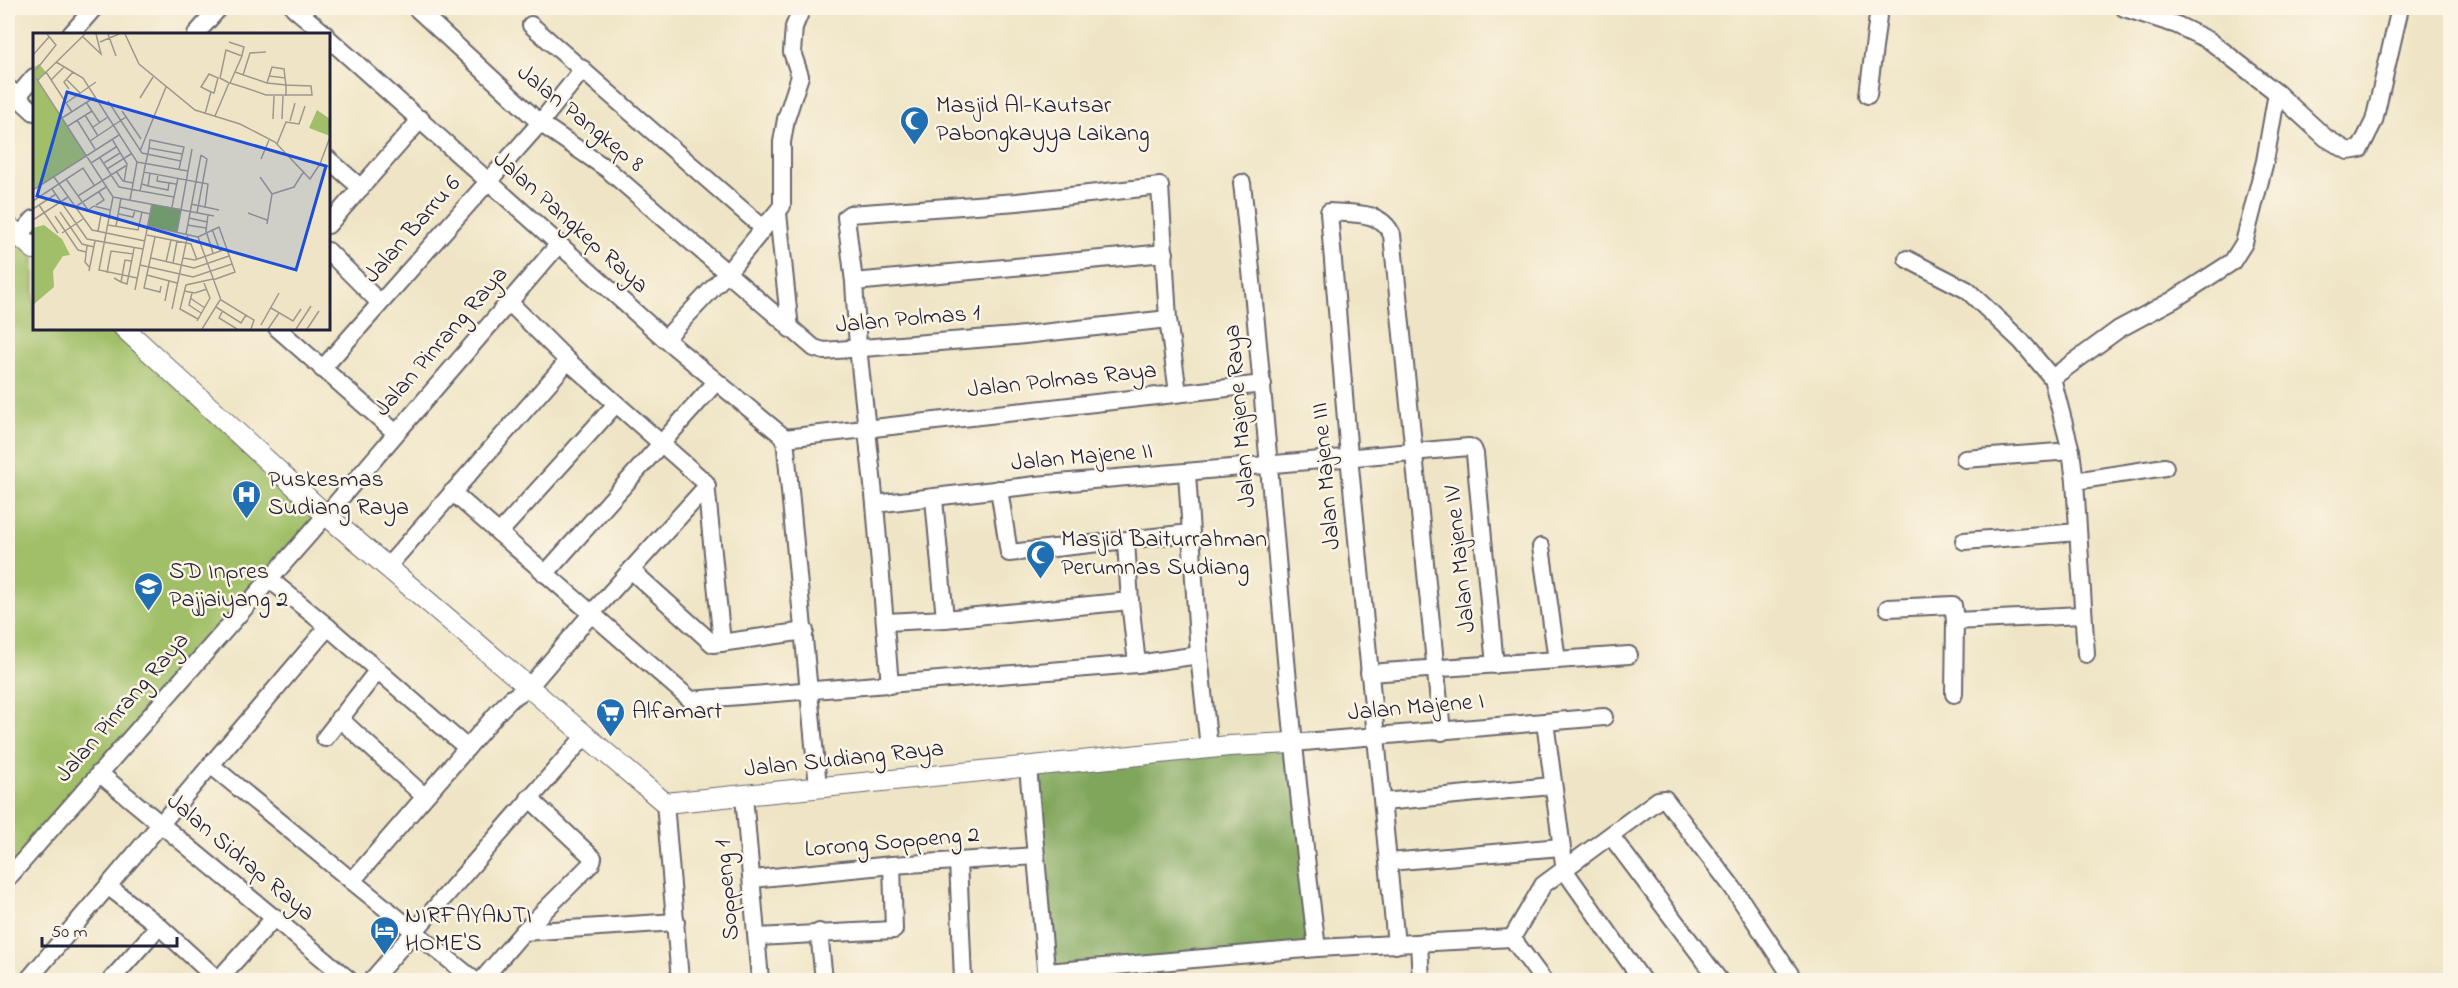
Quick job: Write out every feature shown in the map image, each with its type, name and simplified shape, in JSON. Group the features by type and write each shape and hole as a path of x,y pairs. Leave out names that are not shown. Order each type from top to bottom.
{"street":[{"path":"72,33 94,8"},
{"path":"197,33 219,8"},
{"path":"294,8 324,33"},
{"name":"Jalan Pangkep 8","path":"416,8 540,123 607,168 663,218"},
{"path":"665,339 727,273 782,206 782,142 786,119 800,76 792,52 794,27 802,8"},
{"path":"1868,94 1879,8"},
{"path":"2124,8 2177,26 2210,41 2277,93 2338,147 2349,151 2360,149 2374,121 2400,8"},
{"path":"531,25 763,228"},
{"name":"Jalan Pangkep Raya","path":"330,40 665,339 785,438"},
{"name":"Jalan Barru 6","path":"322,369 540,123 583,69"},
{"path":"33,78 12,93 33,111"},
{"path":"2052,378 2119,329 2173,300 2232,262 2244,243 2265,161 2277,93"},
{"path":"330,223 421,119"},
{"path":"330,161 361,188"},
{"name":"Jalan Majene Raya","path":"1242,183 1263,384 1292,743"},
{"path":"890,685 875,504 846,217 850,214 1017,202 1150,185 1160,186 1168,319 1178,393"},
{"name":"Jalan Majene III","path":"1396,945 1349,456 1329,212 1377,217 1387,224 1392,235 1414,452"},
{"path":"778,213 790,329"},
{"name":"Jalan Polmas 1","path":"663,218 790,329 813,348 824,351 1015,336 1168,319"},
{"path":"20,237 33,220"},
{"name":"Jalan Pinrang Raya","path":"8,878 268,578 326,515 559,244"},
{"path":"330,253 380,303"},
{"path":"854,282 1165,253"},
{"path":"1907,259 1967,290 2022,342 2052,378 2071,451 2075,481 2086,654"},
{"path":"508,301 568,361 702,478 707,486 722,643"},
{"path":"126,330 326,515 584,737 665,803 680,981"},
{"path":"279,330 396,433"},
{"path":"388,566 568,361"},
{"path":"545,574 716,382"},
{"name":"Jalan Polmas Raya","path":"785,438 1263,384"},
{"path":"499,533 616,404"},
{"path":"785,438 818,787"},
{"name":"Jalan Majene II","path":"875,504 934,499 999,489 1349,456 1469,447 1473,449"},
{"name":"Jalan Majene IV","path":"1473,449 1495,665"},
{"path":"1965,459 2071,451"},
{"path":"1414,452 1442,732"},
{"path":"2075,481 2165,467"},
{"path":"1186,473 1199,655 1209,748"},
{"path":"352,881 467,748 512,698 528,688 592,613 707,486"},
{"path":"999,489 1009,553 1126,542 1190,533"},
{"path":"452,492 691,700 1137,664 1199,655"},
{"path":"934,499 945,619"},
{"path":"1964,541 2078,532"},
{"path":"1126,542 1137,664"},
{"path":"1541,547 1557,660"},
{"path":"631,570 713,644 804,631"},
{"path":"268,578 467,748"},
{"path":"886,622 945,619 1130,601"},
{"path":"1888,608 1953,605 1955,621 1954,694"},
{"path":"1955,621 2082,615"},
{"path":"28,981 163,825 328,627"},
{"path":"1370,673 1629,655"},
{"path":"325,738 378,670"},
{"name":"Jalan Majene I","path":"1292,743 1604,717"},
{"path":"339,718 424,796"},
{"path":"1545,722 1552,792 1565,871 1642,981"},
{"path":"372,981 584,737"},
{"path":"1292,743 1317,948"},
{"name":"Jalan Sudiang Raya","path":"665,803 1209,748 1292,743"},
{"path":"212,765 474,981"},
{"path":"1028,767 1047,976 1317,948 1512,938"},
{"name":"Jalan Sidrap Raya","path":"99,773 275,917 349,981"},
{"path":"1383,802 1552,792"},
{"name":"Soppeng 1","path":"744,796 753,879 760,981"},
{"path":"482,981 523,932 591,864 592,858 529,798"},
{"path":"1512,938 1539,890 1658,800 1668,801 1733,888 1787,978"},
{"path":"1611,837 1719,981"},
{"path":"1389,862 1561,847"},
{"name":"Lorong Soppeng 2","path":"753,879 958,860 1036,856"},
{"path":"958,860 963,981"},
{"path":"756,937 819,932 894,930 892,866"},
{"path":"109,887 159,926 218,981 275,917"},
{"path":"523,932 676,922"},
{"path":"111,981 159,926"},
{"path":"819,932 824,981"},
{"path":"1512,938 1543,981"},
{"path":"1419,943 1421,981"}],"green space":[{"path":"8,226 33,248 33,330 125,330 326,515 8,878"},
{"path":"1292,743 1317,948 1047,972 1028,767"}],"place":[{"name":"Masjid Al-Kautsar Pabongkayya Laikang","path":"915,146"},
{"name":"Puskesmas Sudiang Raya","path":"247,520"},
{"name":"Masjid Baiturrahman Perumnas Sudiang","path":"1040,580"},
{"name":"SD Inpres Pajjaiyang 2","path":"148,612"},
{"name":"Alfamart","path":"611,738"},
{"name":"NIRFAYANTI HOME'S","path":"384,956"}]}
